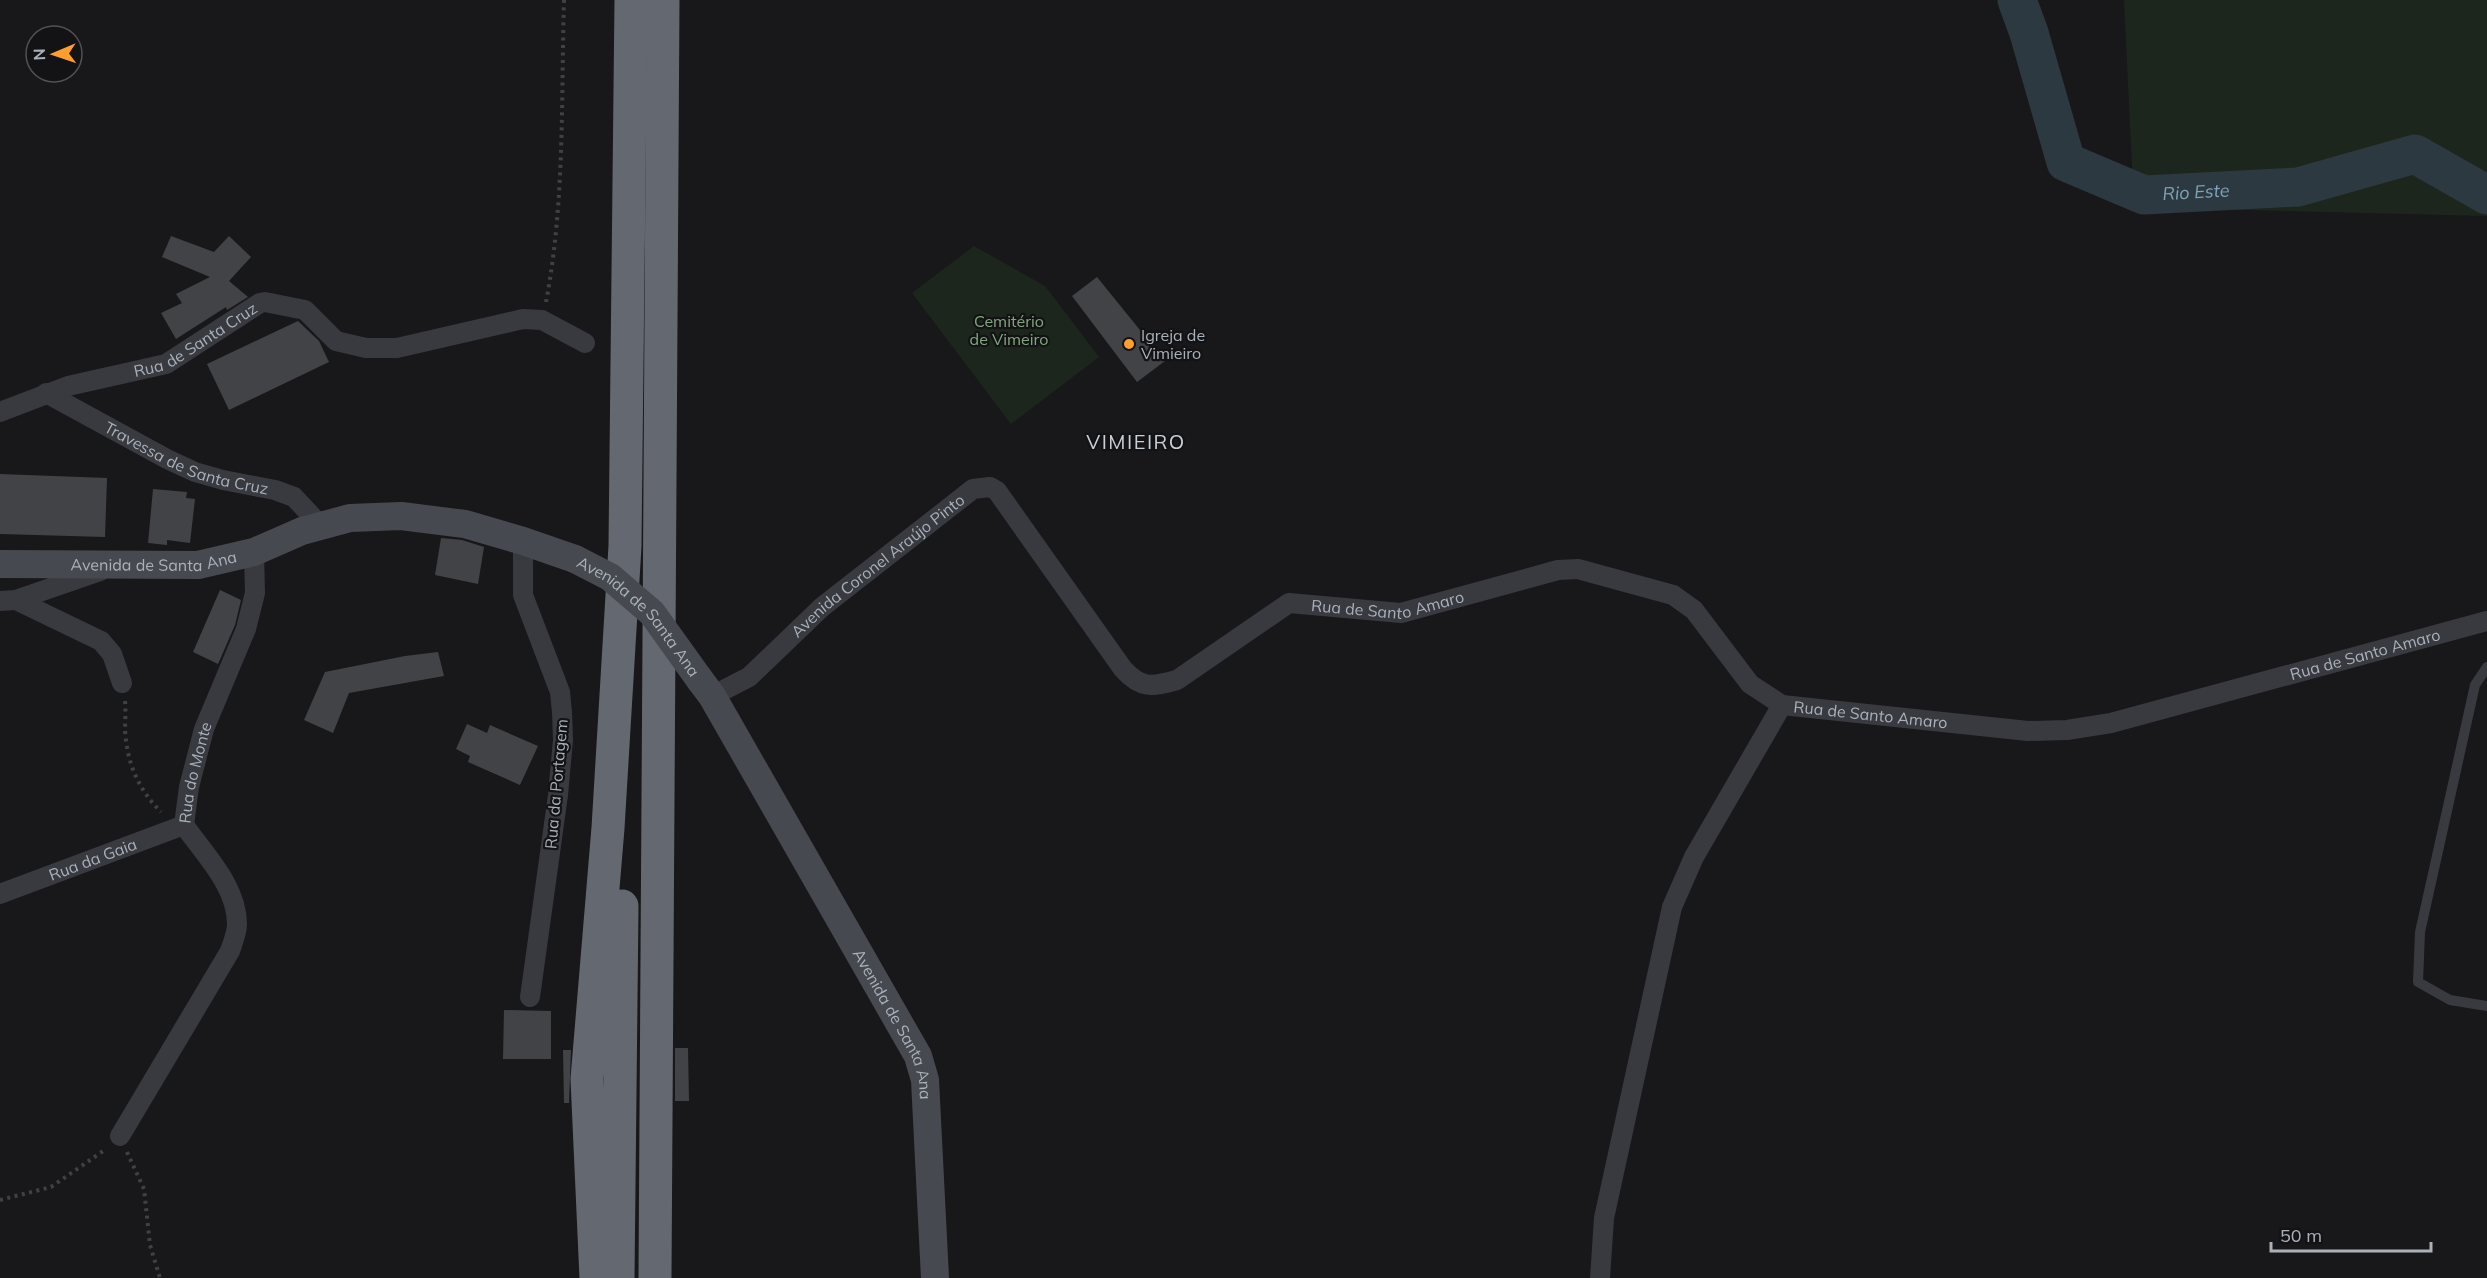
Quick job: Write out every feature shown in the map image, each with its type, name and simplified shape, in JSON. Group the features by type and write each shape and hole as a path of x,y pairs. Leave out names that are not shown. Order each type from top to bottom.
{"highway":[{"path":"596,1278 587,1079 608,828 625,546 631,0"},
{"path":"655,1278 663,0"},
{"path":"637,1278 638,926 659,823"},
{"path":"608,828 622,890 618,1278"}],"street":[{"name":"Rua de Santa Cruz","path":"0,412 46,393 166,364 260,303 277,303 305,310 336,341 366,348 398,348 523,319 542,320"},
{"path":"542,320 585,343"},
{"name":"Travessa de Santa Cruz","path":"46,393 167,459 195,471 223,480 275,490 294,497 321,526"},
{"name":"Avenida Coronel Araújo Pinto","path":"706,688 749,677 822,607 973,489 982,487 997,491 1122,669 1132,679 1143,685"},
{"name":"Avenida de Santa Ana","path":"0,564 198,565 254,552 302,531 350,518 401,516 465,524 575,559 610,577 652,613 706,688 918,1056 925,1080 935,1278"},
{"name":"Rua da Portagem","path":"523,541 523,595 560,692 562,721 558,795 530,998"},
{"name":"Rua do Monte","path":"120,1136 230,951 237,925 230,891 181,826 204,729 246,629 255,593 254,552"},
{"path":"8,600 121,564"},
{"name":"Rua de Santo Amaro","path":"1143,685 1160,685 1177,680 1289,603 1401,613 1558,570 1578,569 1673,595 1694,610 1750,684 1782,705 2028,731 2067,730 2111,723 2487,621"},
{"path":"8,600 101,641 112,654 122,683"},
{"path":"1600,1278 1604,1218 1672,907 1694,857 1782,705"},
{"name":"Rua da Gaia","path":"0,894 181,826"}],"lane":[{"path":"2487,668 2475,685 2422,921 2418,982 2450,1000 2487,1006"}],"path":[{"path":"542,320 555,254 562,170 564,0"},
{"path":"122,683 130,767 145,793 181,826"},
{"path":"0,1200 51,1187 100,1156 120,1136 144,1189 150,1245 160,1278"}],"green space":[{"path":"2124,0 2487,0 2487,216 2134,207"},
{"name":"Cemitério de Vimeiro","path":"974,246 1045,286 1099,357 1011,424 912,293"}],"building":[{"path":"171,236 214,252 229,236 251,257 229,281 248,297 227,310 226,307 176,339 161,313 182,303 176,294 210,277 162,257"},
{"name":"Igreja de Vimieiro","path":"1097,277 1165,361 1137,382 1072,296"},
{"path":"298,321 319,341 329,362 229,410 207,364"},
{"path":"0,474 107,478 105,537 0,534"},
{"path":"153,489 187,492 186,498 195,499 190,543 167,540 167,545 148,543"},
{"path":"441,538 462,540 484,547 478,584 435,575"},
{"path":"220,590 241,600 235,625 218,664 193,652"},
{"path":"438,652 444,676 349,693 333,733 304,720 325,672 405,656"},
{"path":"467,724 487,733 490,725 538,746 520,785 468,762 470,756 456,749"},
{"path":"504,1010 551,1011 551,1059 503,1059"},
{"path":"675,1048 688,1048 689,1101 675,1101"},
{"path":"563,1050 571,1050 569,1103 564,1103"}],"waterway":[{"name":"Rio Este","path":"2017,0 2029,33 2066,162 2144,195 2298,187 2415,154 2487,195"}],"place":[{"name":"Igreja de Vimieiro","path":"1129,344"}],"district":[{"name":"VIMIEIRO","path":"1136,442"}]}
